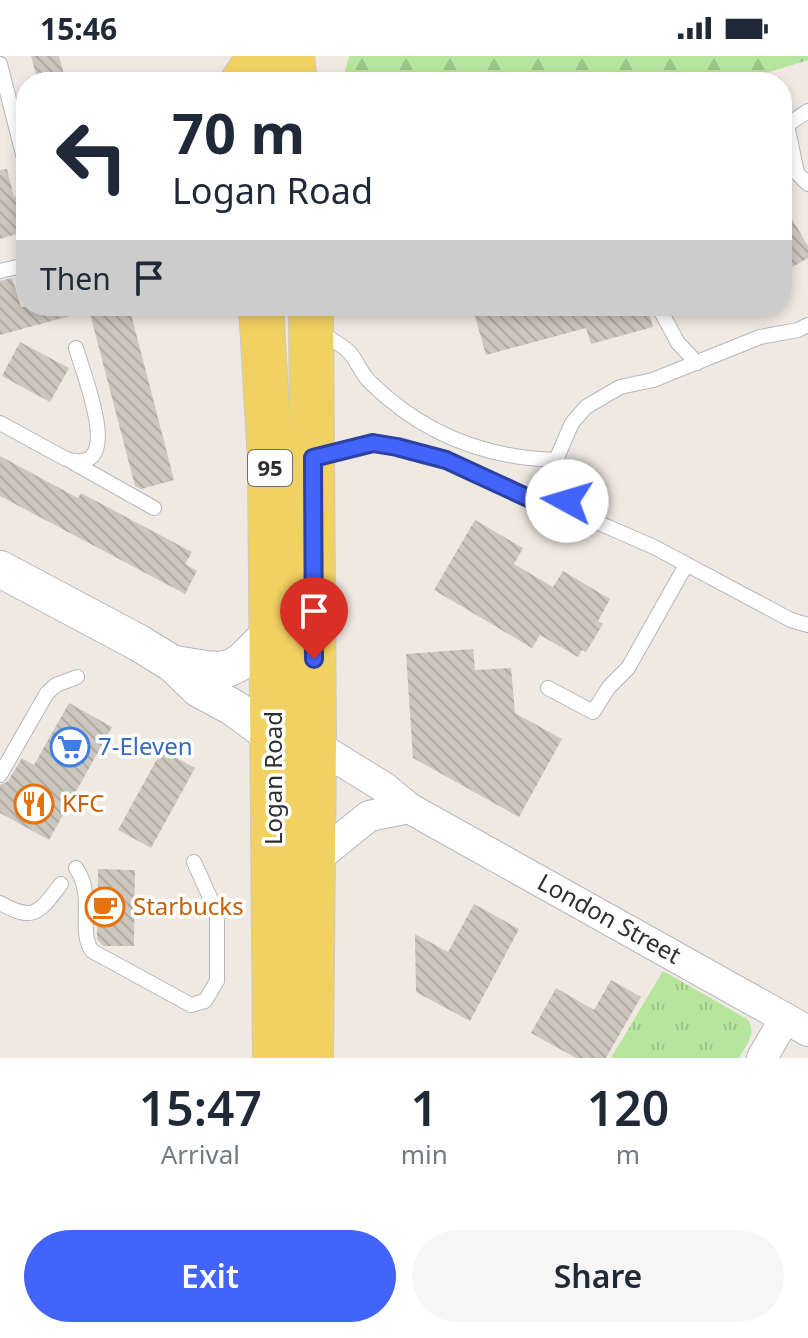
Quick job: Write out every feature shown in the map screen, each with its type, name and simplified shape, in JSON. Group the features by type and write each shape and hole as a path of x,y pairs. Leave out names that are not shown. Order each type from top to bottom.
{"main road":[{"name":"Logan Road","path":"262,316 270,461 273,630 294,741 311,863 311,1058"},
{"name":"Logan Road","path":"275,1058 313,458 312,316"}],"street":[{"path":"0,569 173,664 199,689 294,741"},
{"path":"173,664 211,672 230,670 273,630"},
{"name":"London Street","path":"294,741 385,788 409,808 796,1025"},
{"path":"311,863 369,816 409,808"},
{"path":"762,1058 796,1025"}],"lane":[{"path":"0,64 16,127"},
{"path":"792,149 797,173 808,184"},
{"path":"312,316 351,353 363,376 387,399 427,428 465,446 530,459 556,460"},
{"path":"663,316 678,343 697,363"},
{"path":"808,325 798,330 760,337 653,380 620,387 586,407 572,423 556,460 567,501 576,513 654,547 791,620 808,625"},
{"path":"66,459 89,460 99,445 99,432 76,348"},
{"path":"0,423 154,508"},
{"path":"313,458 373,443 397,447 446,460 537,502 567,501"},
{"path":"548,688 593,712 609,687 628,668 686,565"},
{"path":"0,775 47,693 56,685 77,677"},
{"path":"76,868 87,889 86,940 92,951 191,1005 205,1001 217,981 217,913 194,862"},
{"path":"0,903 17,912 31,914 44,907 61,884"}],"green space":[{"path":"349,56 808,56 808,60 769,72 345,72"},
{"path":"663,971 747,1019 751,1034 739,1058 611,1058"}],"building":[{"path":"31,56 59,56 63,72 35,72"},
{"path":"7,169 16,196 16,234 0,239 0,170"},
{"path":"792,219 808,246 808,258 792,267"},
{"path":"12,278 16,291 16,316 70,316 0,335 0,281"},
{"path":"91,316 132,316 174,480 141,489 135,486"},
{"path":"475,316 650,316 653,327 591,344 586,328 486,355"},
{"path":"20,342 69,368 50,402 2,376"},
{"path":"0,456 78,498 81,493 192,552 185,564 197,571 185,594 0,496"},
{"path":"475,520 523,548 514,564 553,587 563,571 610,599 598,621 603,624 586,652 582,650 578,657 540,635 532,648 434,590"},
{"path":"473,649 475,670 511,668 515,713 562,739 519,817 413,758 406,654"},
{"path":"69,703 112,727 49,840 0,813 0,785 8,781 22,758 34,765"},
{"path":"162,750 195,768 151,848 118,830"},
{"name":"Starbucks","path":"98,869 135,870 134,946 103,946 97,939"},
{"path":"474,904 519,929 470,1021 416,992 415,934 448,952"},
{"path":"611,980 641,997 606,1058 576,1058 531,1033 556,988 594,1010"}],"place":[{"name":"7-Eleven","path":"70,747"},
{"name":"KFC","path":"34,804"},
{"name":"Starbucks","path":"105,907"}],"route":[{"path":"314,659 313,458 373,443 397,447 446,460 537,502 567,501"}]}
